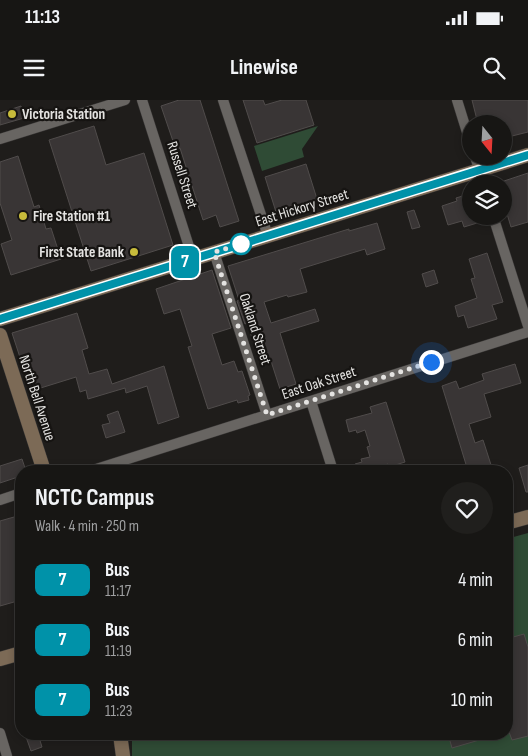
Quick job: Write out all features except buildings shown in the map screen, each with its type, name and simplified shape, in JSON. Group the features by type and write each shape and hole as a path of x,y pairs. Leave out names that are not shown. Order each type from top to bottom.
{"street":[{"path":"0,139 125,100"},
{"name":"Russell Street","path":"142,100 193,259"},
{"path":"223,100 268,236"},
{"path":"457,100 462,116"},
{"name":"East Hickory Street","path":"485,175 528,155"},
{"name":"East Hickory Street","path":"0,319 268,236 462,182"},
{"path":"496,225 528,326"},
{"name":"Oakland Street","path":"214,252 267,415"},
{"name":"East Oak Street","path":"109,465 528,332"},
{"name":"North Bell Avenue","path":"0,335 42,465"},
{"path":"312,401 331,465"},
{"path":"0,500 15,495"},
{"path":"513,521 528,517"},
{"path":"0,658 15,654"},
{"path":"0,733 7,756"},
{"path":"121,740 123,756"}],"green space":[{"path":"318,126 302,149 304,157 262,171 254,146"},
{"path":"528,533 528,756 132,756 132,740 513,740 513,537"}],"bus line":[{"name":"7","path":"0,319 528,155"}],"place":[{"name":"Victoria Station","path":"12,114"},
{"name":"Fire Station #1","path":"23,216"},
{"name":"First State Bank","path":"134,252"}],"route":[{"path":"241,244 214,252 267,415 431,362"}]}
